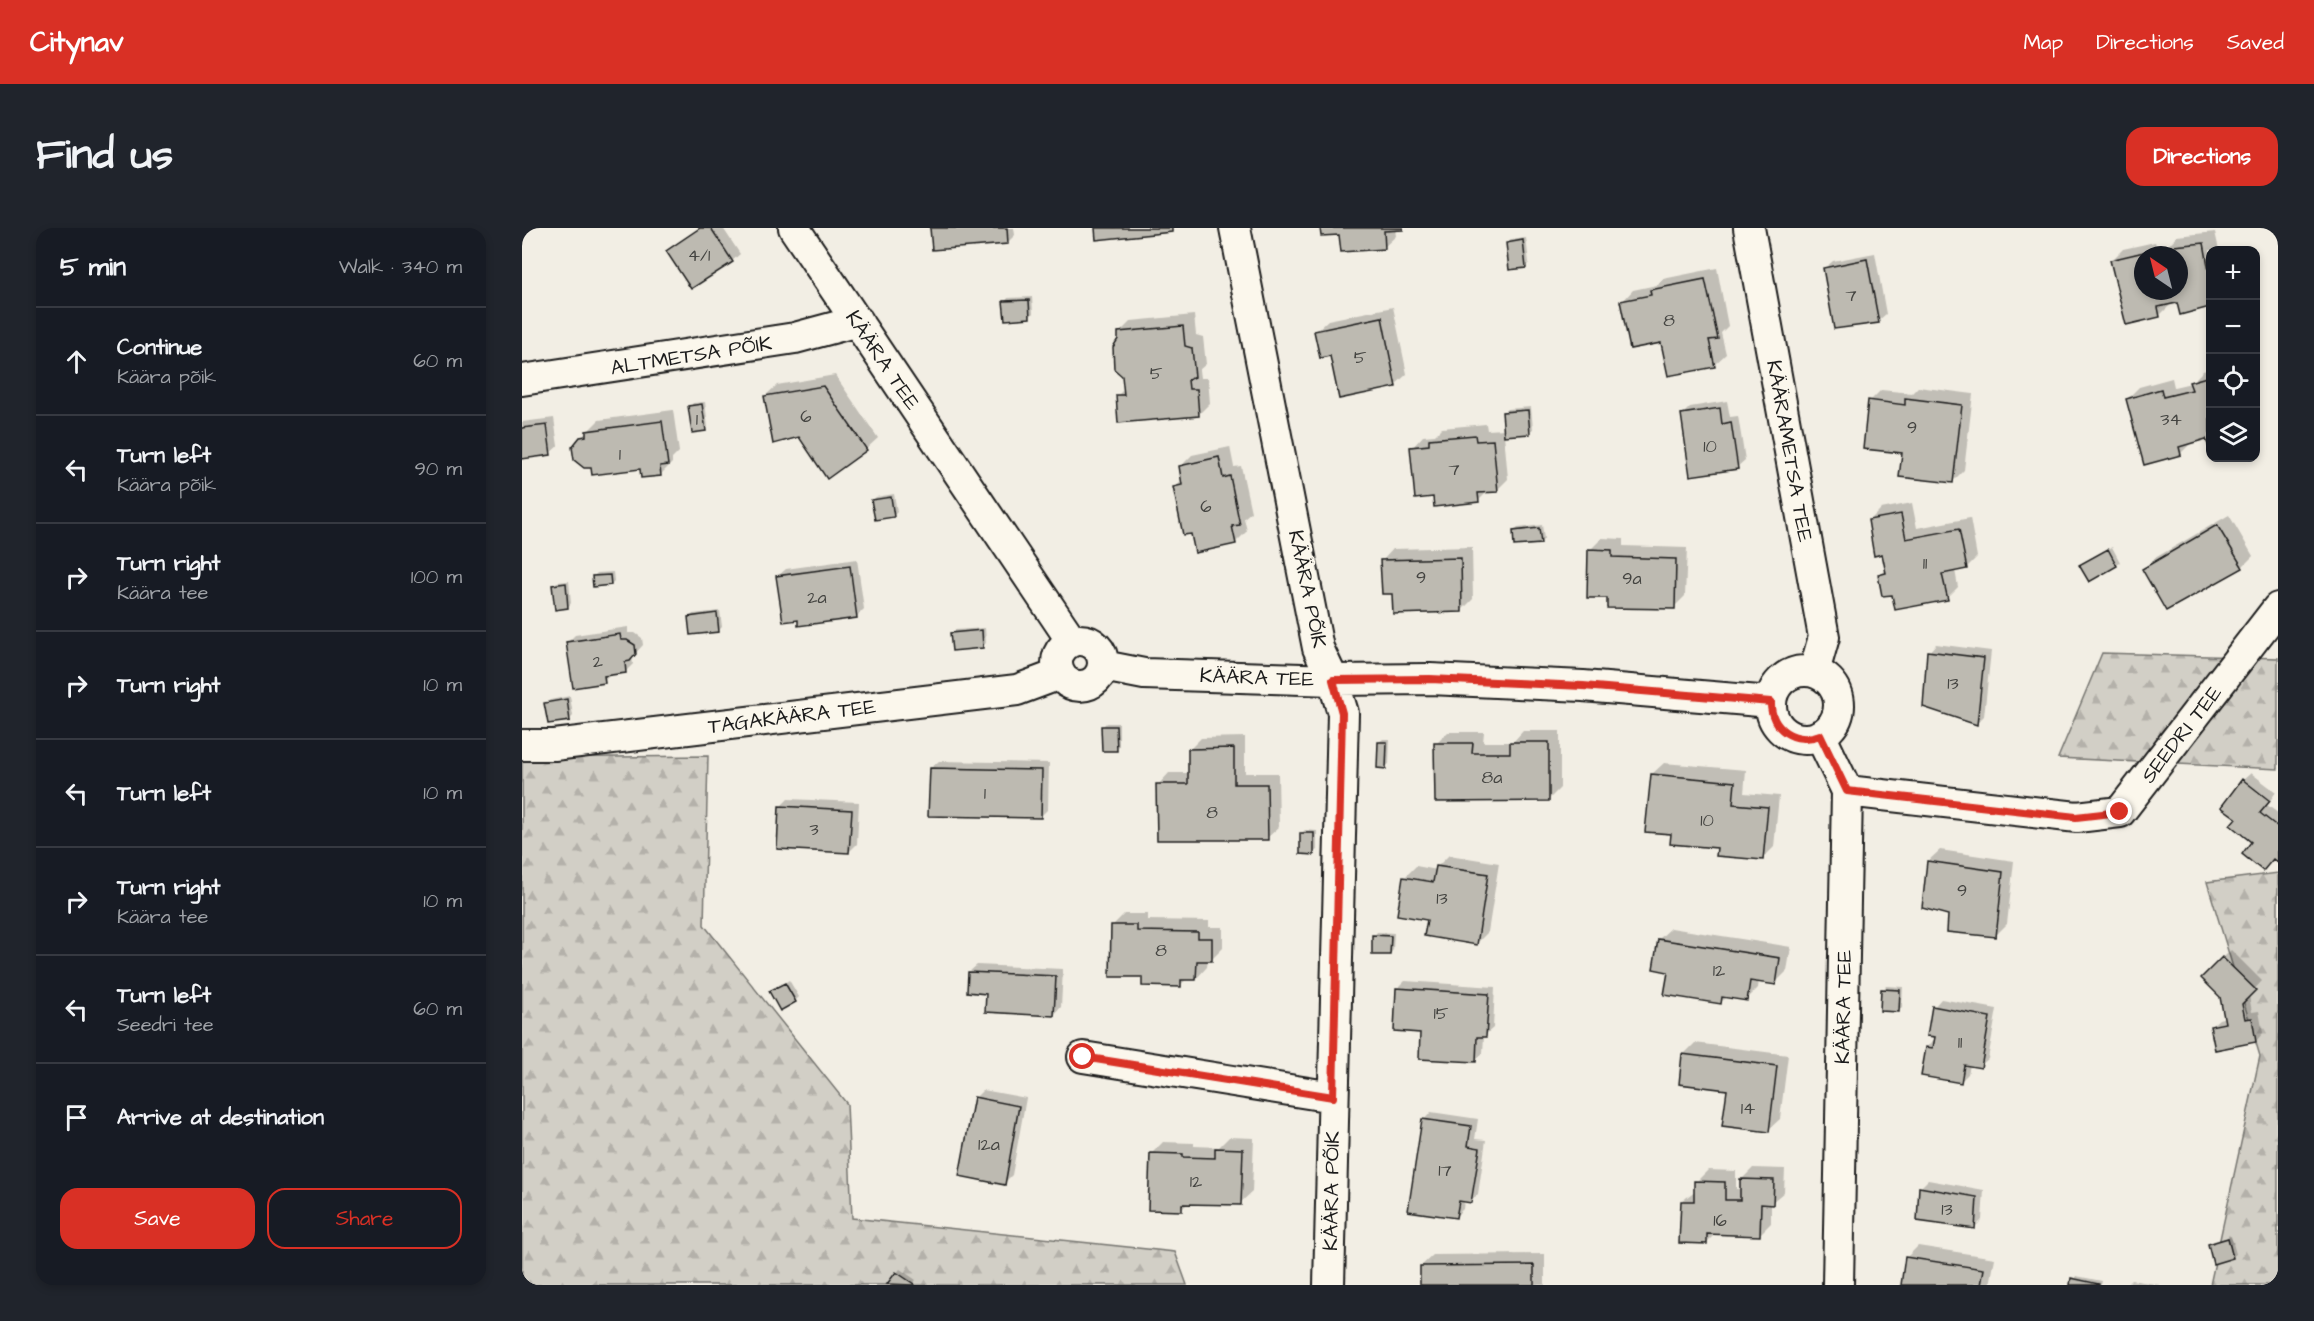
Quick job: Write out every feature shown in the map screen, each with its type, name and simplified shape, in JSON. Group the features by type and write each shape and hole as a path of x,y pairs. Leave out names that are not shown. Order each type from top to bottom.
{"street":[{"name":"KÄÄRA TEE","path":"794,228 1072,641"},
{"name":"KÄÄRA PÕIK","path":"1235,228 1318,648 1333,680 1342,713 1329,1285"},
{"name":"KÄÄRAMETSA TEE","path":"1749,228 1824,637 1814,672"},
{"name":"ALTMETSA PÕIK","path":"522,380 795,338 858,321"},
{"name":"SEEDRI TEE","path":"1847,791 2076,817 2120,812 2278,608"},
{"path":"1072,641 1088,641 1100,651 1103,666 1096,679 1077,686 1060,674 1059,655 1062,649 1072,641"},
{"name":"KÄÄRA TEE","path":"1103,666 1144,674 1333,680 1430,679 1583,686 1771,702"},
{"path":"1803,671 1814,672 1833,685 1838,695 1837,717 1831,727 1820,735 1801,739 1790,736 1774,721 1771,702 1775,688 1792,674 1803,671"},
{"name":"TAGAKÄÄRA TEE","path":"522,745 554,745 1017,690 1060,674"},
{"name":"KÄÄRA TEE","path":"1820,735 1847,791 1839,1285"},
{"path":"1083,1057 1333,1097"}],"green space":[{"path":"2102,653 2278,658 2278,769 2058,758"},
{"path":"708,756 704,925 847,1104 852,1218 1175,1252 1187,1285 522,1285 522,758"},
{"path":"2278,873 2278,1285 2210,1285 2260,1056 2207,882"}],"building":[{"path":"700,228 711,228 733,262 691,289 666,251"},
{"path":"930,228 1007,228 1008,244 932,250"},
{"path":"1095,228 1172,228 1172,232 1096,240"},
{"path":"1320,228 1403,228 1403,230 1384,231 1385,249 1341,252 1339,235 1321,236"},
{"path":"1523,240 1526,268 1509,270 1506,243"},
{"path":"2204,243 2206,308 2180,315 2177,303 2158,307 2160,317 2126,325 2110,260 2134,254 2134,300 2188,300 2188,246 2174,246"},
{"path":"1867,259 1879,323 1834,329 1823,268"},
{"path":"1705,279 1718,339 1709,340 1715,367 1668,376 1661,343 1630,349 1620,301 1651,295 1650,290"},
{"path":"1029,300 1030,318 1005,320 1003,301"},
{"path":"1382,317 1396,387 1339,399 1330,356 1320,358 1314,331"},
{"path":"1183,326 1185,346 1192,348 1195,377 1188,380 1189,389 1197,389 1199,416 1118,423 1116,395 1124,395 1122,376 1114,369 1113,347 1118,339 1118,332"},
{"path":"2206,377 2206,439 2179,447 2181,455 2144,465 2126,399 2161,389 2163,397 2192,390 2189,382"},
{"path":"823,386 867,450 827,479 799,437 773,444 764,396"},
{"path":"1905,398 1962,405 1953,483 1899,477 1902,453 1863,449 1868,400 1905,405"},
{"path":"702,404 706,431 692,433 688,406"},
{"path":"1720,408 1722,424 1731,422 1738,469 1690,476 1681,414"},
{"path":"1528,410 1530,434 1504,436 1502,412"},
{"path":"662,421 668,465 660,466 661,476 641,478 640,469 592,475 591,468 584,468 574,460 572,447 580,437 586,436 586,431"},
{"path":"547,425 551,455 522,459 522,428"},
{"path":"1475,435 1476,441 1493,440 1498,492 1478,493 1479,502 1434,507 1433,497 1415,499 1410,447 1429,445 1429,439"},
{"path":"1219,457 1223,478 1230,476 1240,525 1232,526 1236,544 1195,553 1191,534 1183,535 1173,487 1182,485 1179,466"},
{"path":"891,497 894,517 875,520 871,500"},
{"path":"1901,514 1906,539 1959,529 1967,569 1942,574 1948,600 1895,610 1892,595 1882,596 1878,575 1886,573 1882,554 1874,556 1868,520"},
{"path":"2217,525 2243,568 2166,611 2142,569"},
{"path":"1539,528 1541,544 1514,546 1513,531"},
{"path":"1588,549 1612,550 1612,557 1676,559 1675,609 1607,608 1607,598 1587,598"},
{"path":"2108,549 2117,566 2089,582 2079,565"},
{"path":"1461,558 1462,612 1393,614 1392,594 1382,594 1380,560"},
{"path":"850,566 857,618 798,626 798,620 783,622 776,576"},
{"path":"610,575 611,585 593,587 592,576"},
{"path":"566,583 568,608 555,610 552,585"},
{"path":"717,613 719,632 690,635 688,617"},
{"path":"982,630 983,648 952,651 950,633"},
{"path":"620,634 621,640 627,640 635,645 636,654 630,661 625,662 626,673 604,676 605,683 573,688 566,642"},
{"path":"1927,651 1984,658 1977,725 1923,707"},
{"path":"567,699 570,721 548,724 544,703"},
{"path":"1101,726 1116,726 1117,751 1102,751"},
{"path":"1378,742 1387,742 1386,769 1377,768"},
{"path":"1510,742 1549,742 1549,801 1435,802 1434,743 1473,743 1472,753 1510,753"},
{"path":"1234,748 1234,784 1267,784 1268,840 1157,840 1156,784 1188,784 1188,749"},
{"path":"930,768 1042,770 1041,818 928,816"},
{"path":"1651,774 1735,782 1733,804 1768,807 1763,860 1716,856 1717,848 1670,844 1671,834 1645,832"},
{"path":"2242,779 2270,801 2260,813 2278,827 2278,863 2273,859 2263,871 2242,854 2251,842 2230,825 2236,818 2221,807"},
{"path":"779,806 852,810 849,853 777,849"},
{"path":"1300,833 1314,833 1314,855 1300,854"},
{"path":"1927,861 2003,872 1996,937 1947,932 1948,915 1922,908"},
{"path":"1436,866 1488,874 1477,945 1424,936 1427,920 1397,915 1403,877 1433,882"},
{"path":"1111,925 1137,925 1137,931 1198,932 1198,938 1212,938 1212,961 1197,961 1196,980 1181,980 1181,987 1142,986 1142,977 1110,977"},
{"path":"1372,935 1391,936 1390,955 1372,955"},
{"path":"1658,939 1780,958 1776,985 1750,981 1747,1001 1722,997 1721,1004 1664,995 1668,972 1653,969"},
{"path":"2222,957 2256,990 2242,1004 2245,1019 2252,1018 2256,1042 2215,1050 2210,1026 2225,1023 2220,997 2201,978"},
{"path":"968,972 1056,976 1054,1016 985,1012 986,994 967,992"},
{"path":"785,983 796,1002 780,1011 769,991"},
{"path":"1396,988 1489,994 1486,1037 1477,1037 1476,1062 1419,1059 1420,1033 1394,1031"},
{"path":"1881,989 1900,990 1899,1012 1880,1011"},
{"path":"1932,1006 1990,1017 1981,1068 1964,1065 1961,1083 1921,1076 1926,1047 1933,1048 1935,1037 1927,1036"},
{"path":"1682,1054 1777,1066 1769,1132 1722,1126 1727,1090 1679,1084"},
{"path":"974,1097 1019,1106 1005,1185 959,1176"},
{"path":"1422,1119 1471,1126 1468,1146 1480,1148 1471,1203 1459,1201 1456,1218 1408,1211"},
{"path":"1215,1148 1243,1149 1241,1205 1182,1204 1182,1211 1148,1210 1150,1153 1215,1158"},
{"path":"1740,1179 1774,1180 1773,1205 1761,1204 1760,1236 1707,1234 1707,1244 1679,1243 1681,1201 1694,1201 1694,1181 1725,1182 1725,1200 1740,1200"},
{"path":"1919,1187 1977,1197 1975,1229 1917,1221"},
{"path":"2228,1238 2233,1258 2213,1264 2208,1244"},
{"path":"1905,1257 1984,1269 1981,1285 1901,1285"},
{"path":"1534,1265 1534,1285 1420,1285 1420,1266"},
{"path":"896,1272 914,1284 887,1284"},
{"path":"2071,1278 2099,1284 2099,1285 2070,1285"}],"route":[{"path":"1083,1057 1333,1097 1342,713 1333,680 1430,679 1583,686 1771,702 1774,721 1781,730 1801,739 1820,735 1847,791 2076,817 2120,812"}]}
